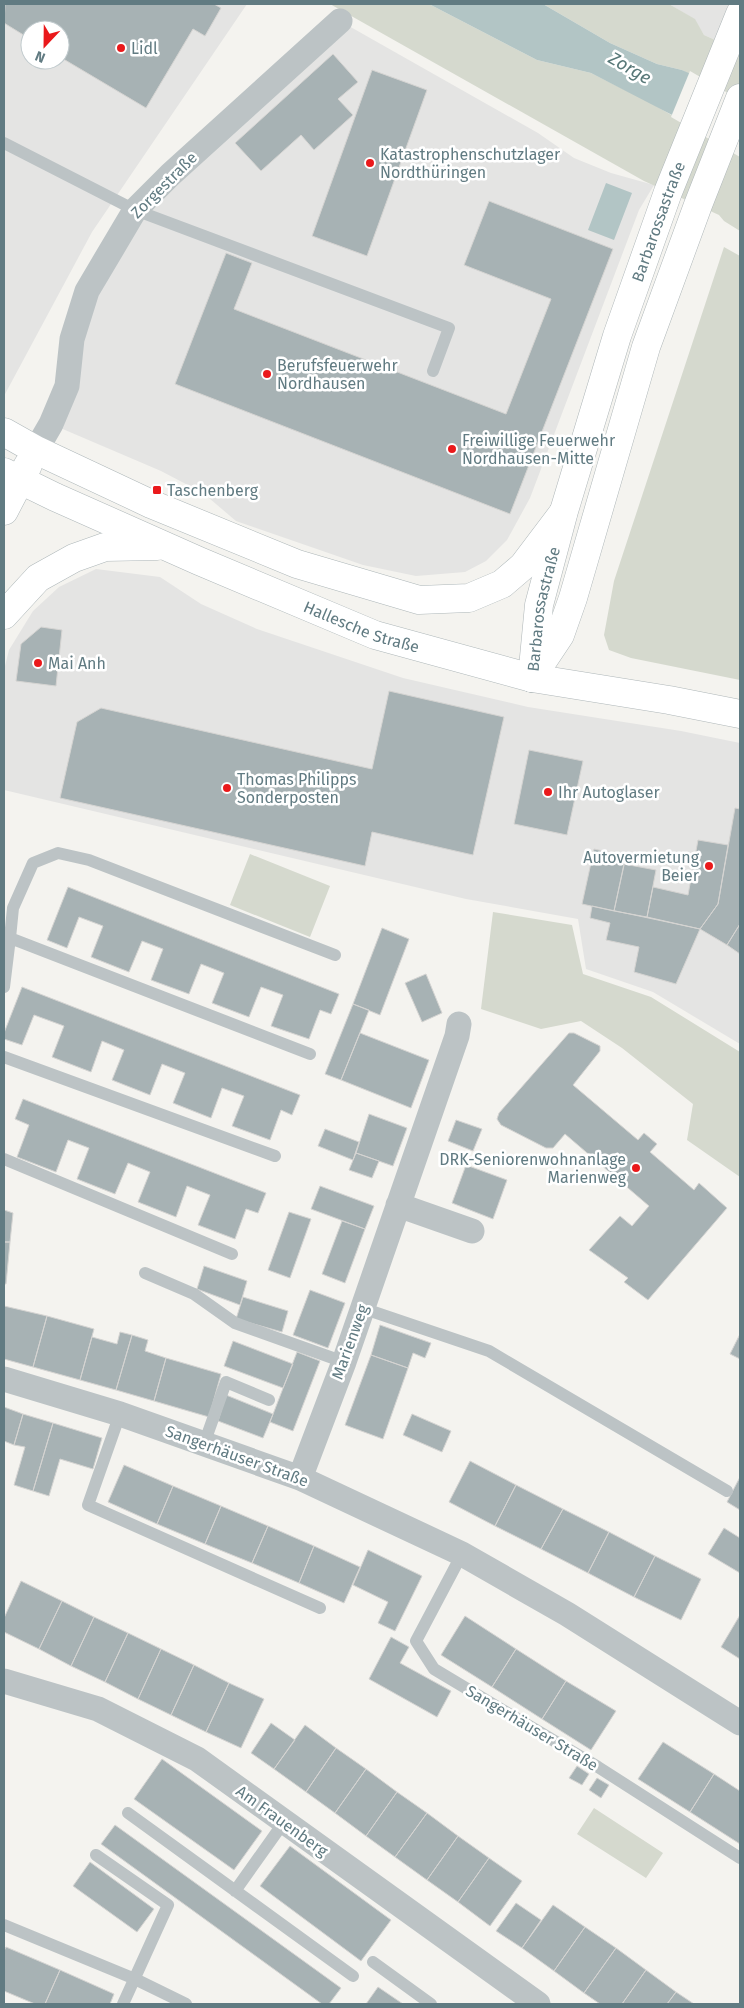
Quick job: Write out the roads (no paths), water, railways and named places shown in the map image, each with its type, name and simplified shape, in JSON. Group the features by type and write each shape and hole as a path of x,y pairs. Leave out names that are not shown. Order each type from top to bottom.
{"main road":[{"name":"Barbarossastraße","path":"532,678 539,605 564,512 617,336 668,192 740,14"},
{"name":"Barbarossastraße","path":"532,678 560,635 573,598 646,347 698,205 740,98"},
{"path":"4,432 36,450 150,504 298,564 419,600 469,598 502,584 524,566 564,512"},
{"path":"4,511 12,476 36,450"},
{"name":"Hallesche Straße","path":"12,476 164,546 375,635 532,678 669,700 740,714"},
{"path":"4,615 38,578 74,558 105,547 164,546"}],"street":[{"name":"Zorgestraße","path":"36,450 51,424 67,386 72,339 87,291 135,210 170,175 340,21"},
{"name":"Marienweg","path":"300,1478 344,1362 457,1036 459,1024"},
{"path":"398,1204 472,1231"},
{"name":"Sangerhäuser Straße","path":"4,1379 120,1414 300,1478 462,1554 567,1614 740,1723"},
{"name":"Am Frauenberg","path":"4,1681 98,1709 197,1759 538,2004"}],"lane":[{"path":"4,143 135,210 449,328 433,370"},
{"path":"4,987 7,937 13,908 33,864 58,853 89,860 335,955"},
{"path":"7,937 310,1054"},
{"path":"4,1057 275,1156"},
{"path":"4,1159 232,1254"},
{"path":"145,1273 194,1294 235,1323 344,1362"},
{"path":"362,1308 489,1351 727,1491"},
{"path":"204,1444 226,1382 269,1400"},
{"path":"120,1414 88,1505 320,1608"},
{"name":"Sangerhäuser Straße","path":"462,1554 416,1641 434,1668 598,1768 740,1858"},
{"path":"128,1814 354,1976"},
{"path":"235,1891 284,1822"},
{"path":"96,1855 168,1906 123,2004"},
{"path":"4,1925 135,1979 186,2004"},
{"path":"373,1962 431,2004"}],"water":[{"name":"Zorge","path":"429,4 543,4 610,43 657,64 682,70 693,75 676,117 591,73 537,60"},
{"path":"606,183 632,193 614,240 588,230"}],"place":[{"name":"Lidl","path":"121,48"},
{"name":"Katastrophenschutzlager Nordthüringen","path":"370,163"},
{"name":"Berufsfeuerwehr Nordhausen","path":"267,374"},
{"name":"Freiwillige Feuerwehr Nordhausen-Mitte","path":"452,449"},
{"name":"Taschenberg","path":"157,490"},
{"name":"Mai Anh","path":"38,663"},
{"name":"Thomas Philipps Sonderposten","path":"227,788"},
{"name":"Ihr Autoglaser","path":"548,792"},
{"name":"Autovermietung Beier","path":"709,866"},
{"name":"DRK-Seniorenwohnanlage Marienweg","path":"636,1168"}]}
